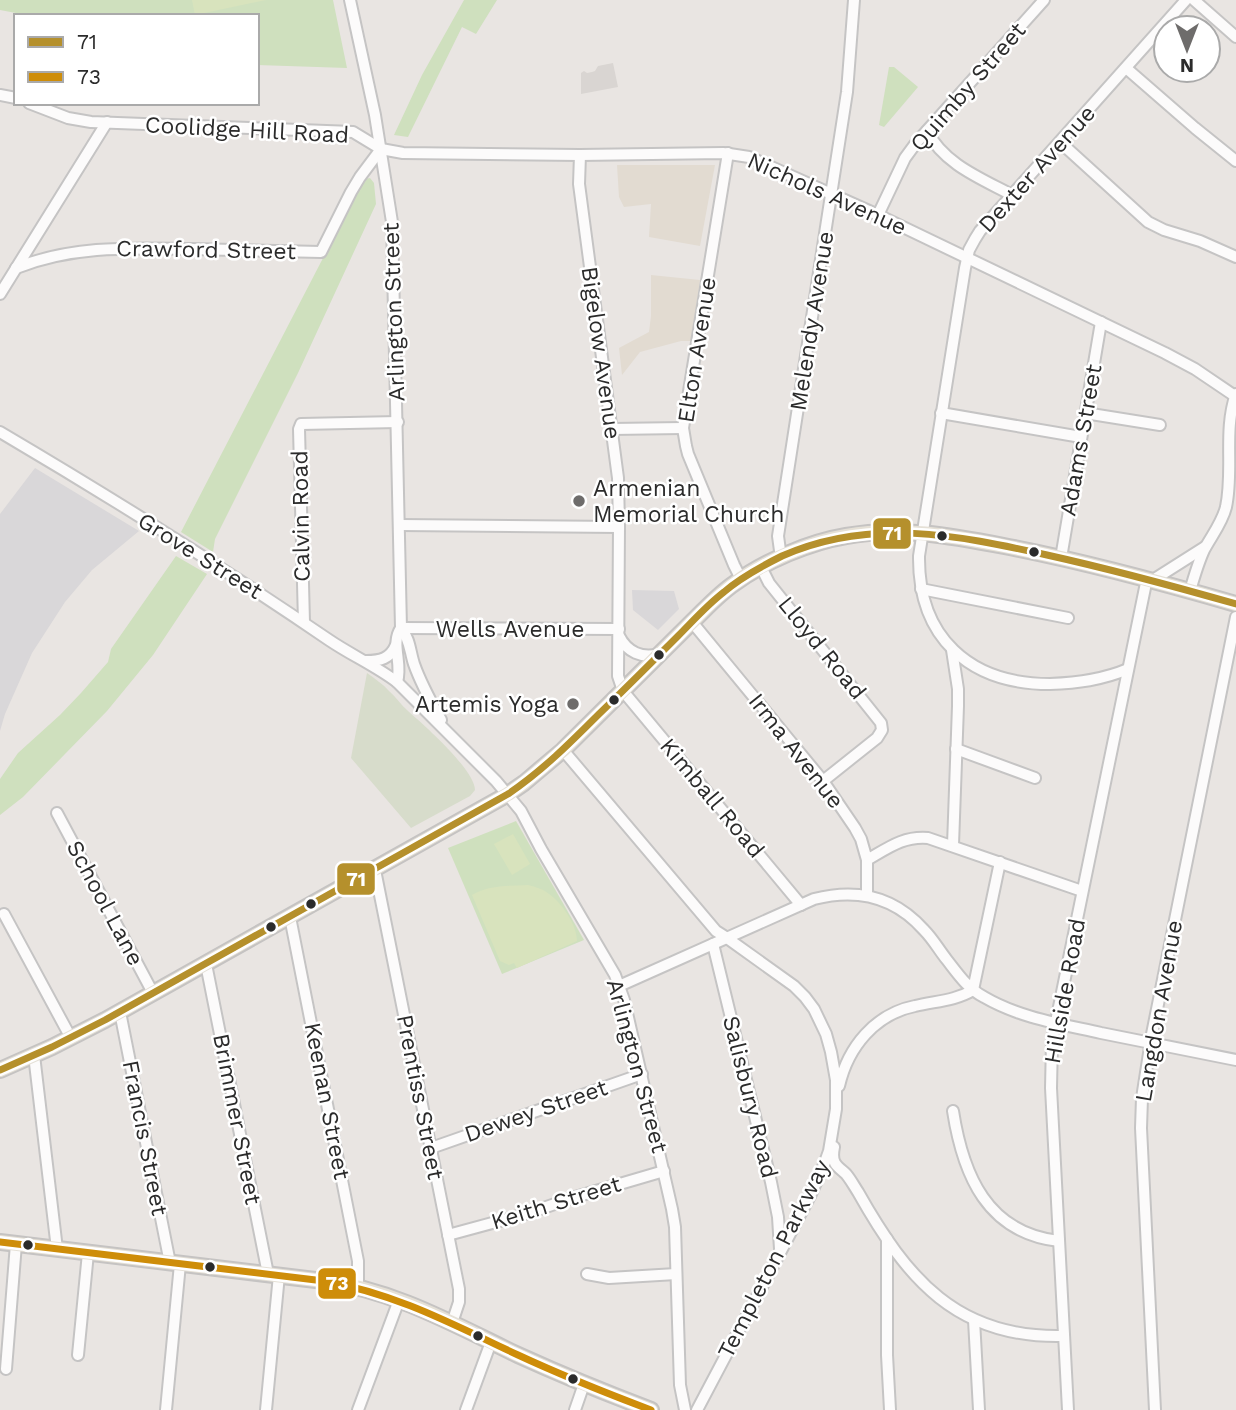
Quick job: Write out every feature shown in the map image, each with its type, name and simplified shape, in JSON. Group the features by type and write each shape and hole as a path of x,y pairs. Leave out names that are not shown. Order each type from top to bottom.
{"main road":[{"path":"0,1070 120,1012 508,794 563,750 721,594 761,567 821,542 888,531 990,543 1150,579 1236,604"},
{"path":"0,1242 358,1286 399,1300 584,1384 651,1410"}],"street":[{"name":"Arlington Street","path":"350,0 375,115 392,229 400,525 401,628 396,636 399,653 397,682 508,794 522,813 620,986 675,1227 680,1385 685,1410"},
{"name":"Melendy Avenue","path":"781,558 778,536 848,85 854,0"},
{"name":"Quimby Street","path":"878,215 905,158 1044,0"},
{"name":"Dexter Avenue","path":"952,650 935,625 923,599 919,556 966,258 975,239 1012,195 1186,0"},
{"path":"1194,0 1236,37"},
{"path":"1126,68 1236,160"},
{"name":"Coolidge Hill Road","path":"34,105 68,118 107,122 353,132 381,149"},
{"path":"0,294 107,122"},
{"path":"927,131 936,146 950,159 1012,195"},
{"path":"1060,142 1148,222 1236,257"},
{"name":"Nichols Avenue","path":"381,149 403,153 728,153 749,157 878,215 1101,322 1195,369 1236,395"},
{"name":"Crawford Street","path":"16,268 62,254 91,250 135,248 321,252 355,185 381,149"},
{"name":"Elton Avenue","path":"728,153 683,428 688,454 741,579"},
{"name":"Bigelow Avenue","path":"580,155 580,195 618,478 618,676 623,691"},
{"name":"Adams Street","path":"1061,558 1101,322"},
{"path":"1190,591 1205,547 1231,502 1229,428 1236,395"},
{"path":"942,413 1081,437"},
{"path":"1085,413 1160,425"},
{"name":"Calvin Road","path":"304,622 301,424 398,422"},
{"path":"612,429 683,428"},
{"name":"Grove Street","path":"0,432 179,542 397,682"},
{"path":"400,525 619,527"},
{"path":"1150,579 1205,547"},
{"name":"Lloyd Road","path":"761,567 769,583 881,723 882,730 877,738 823,781"},
{"name":"Hillside Road","path":"1068,1410 1050,1072 1055,1023 1128,669 1150,579"},
{"path":"921,589 1068,618"},
{"name":"Langdon Avenue","path":"1155,1410 1141,1128 1142,1098 1150,1043 1236,617"},
{"name":"Irma Avenue","path":"692,622 823,781 855,828 867,860 866,895"},
{"name":"Arlington Street","path":"401,628 407,636 413,661 430,701 447,731"},
{"name":"Wells Avenue","path":"401,628 619,633"},
{"path":"619,633 626,647 632,652 645,656 659,654"},
{"path":"366,661 385,659 396,645"},
{"path":"952,650 986,673 1027,683 1088,681 1128,669"},
{"path":"952,650 958,689 953,845"},
{"path":"397,682 408,675 413,661"},
{"name":"Kimball Road","path":"623,691 801,905"},
{"path":"957,749 1035,778"},
{"name":"Templeton Parkway","path":"563,750 716,931 794,986 805,997 814,1009 831,1052 836,1080 836,1109 824,1166 697,1410"},
{"name":"School Lane","path":"57,813 153,993"},
{"path":"867,860 901,841 928,838 1082,891"},
{"path":"973,990 1000,862"},
{"name":"Prentiss Street","path":"375,870 460,1296 452,1323"},
{"path":"620,986 801,905 827,896 866,895 890,904 914,919 973,990 1009,1009 1039,1020 1236,1060"},
{"path":"4,914 71,1038"},
{"name":"Keenan Street","path":"290,916 358,1261 358,1286"},
{"name":"Salisbury Road","path":"713,944 771,1182 778,1217 780,1251"},
{"name":"Brimmer Street","path":"206,964 273,1275 267,1410"},
{"path":"973,990 958,998 898,1010 876,1024 860,1042 846,1064 841,1078 836,1109 833,1155 835,1164 852,1182 887,1239 911,1270 952,1307 995,1328 1020,1334 1064,1336"},
{"name":"Francis Street","path":"120,1012 175,1264 166,1410"},
{"path":"34,1055 57,1249"},
{"name":"Dewey Street","path":"431,1148 642,1074"},
{"path":"953,1111 960,1150 966,1166 991,1208 1022,1232 1059,1241"},
{"name":"Keith Street","path":"448,1235 664,1171"},
{"path":"887,1239 890,1410"},
{"path":"6,1369 16,1244"},
{"path":"78,1355 88,1253"},
{"path":"587,1274 609,1278 676,1274"},
{"path":"358,1410 399,1300"},
{"path":"974,1320 979,1410"},
{"path":"466,1410 491,1342"},
{"path":"575,1410 584,1384"}],"shaded area":[{"path":"613,63 618,87 581,94 581,73 592,72 598,66"},
{"path":"617,165 715,165 700,246 649,237 651,204 624,207 619,197"},
{"path":"651,275 700,280 691,341 681,341 640,352 622,375 619,348 649,332"},
{"path":"35,468 139,531 92,570 65,602 32,653 0,731 0,514"},
{"path":"632,590 674,591 679,609 658,630 633,610"}],"green space":[{"path":"0,0 333,0 347,68 259,65 259,14 21,14 0,10"},
{"path":"192,0 266,0 200,14 195,14"},
{"path":"464,0 497,0 476,34 462,27 408,137 394,135 422,75"},
{"path":"889,67 894,67 918,87 884,127 879,125"},
{"path":"370,178 374,183 376,204 298,373 215,539 213,552 181,532 364,179"},
{"path":"176,556 207,574 153,655 107,711 23,797 0,815 0,779 18,753 60,715 108,662 111,649"},
{"path":"367,673 448,748 473,781 475,790 470,796 411,828 351,758"},
{"path":"516,821 584,940 502,974 448,848"},
{"path":"513,834 530,864 512,875 494,844"},
{"path":"528,885 544,891 559,903 572,921 577,941 517,968 514,963 509,965 500,961 472,895 492,888"}],"transit line":[{"name":"71","path":"0,1070 105,1020 508,794 566,746 718,597 759,568 782,556 815,544 848,537 881,533 947,536 1071,560 1236,604"},
{"name":"73","path":"0,1242 324,1281 351,1287 424,1311 551,1370 651,1410"}],"place":[{"name":"Armenian Memorial Church","path":"579,501"},
{"name":"Artemis Yoga","path":"573,704"}]}
